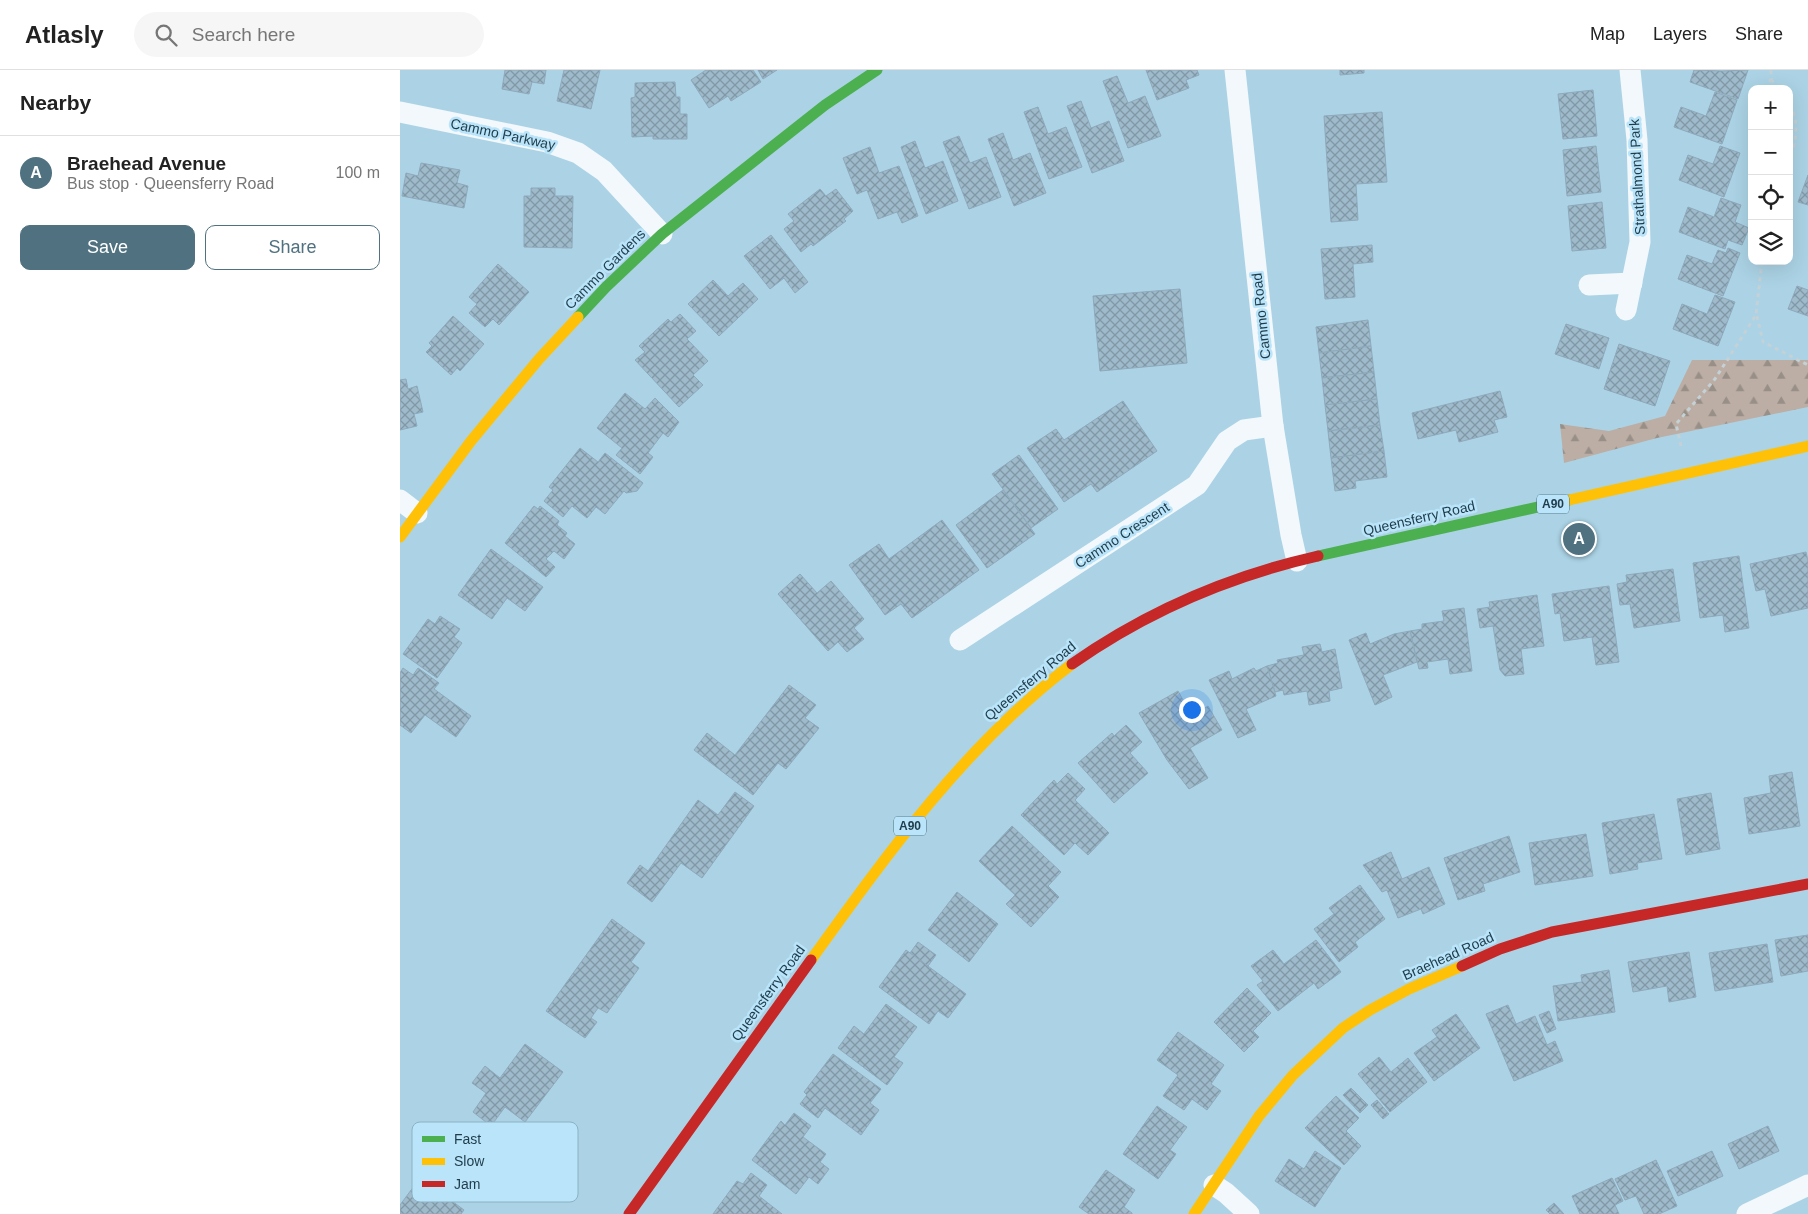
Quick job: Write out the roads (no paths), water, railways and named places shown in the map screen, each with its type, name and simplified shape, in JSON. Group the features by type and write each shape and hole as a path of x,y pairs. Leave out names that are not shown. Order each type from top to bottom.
{"main road":[{"name":"Cammo Gardens","path":"400,537 471,441 539,359 606,287 662,234 824,105 877,70"},
{"name":"Queensferry Road","path":"629,1214 837,924 913,822 990,735 1048,682 1104,642 1136,624 1230,581 1297,561 1808,446"},
{"name":"Braehead Road","path":"1194,1214 1259,1116 1300,1068 1344,1028 1370,1010 1409,989 1500,949 1552,932 1808,884"}],"street":[{"name":"Cammo Road","path":"1235,70 1273,426 1297,561"},
{"name":"Strathalmond Park","path":"1626,310 1640,242 1637,140 1630,70"},
{"name":"Cammo Parkway","path":"400,112 547,142 578,153 604,171 662,234"},
{"path":"1589,285 1632,283"},
{"name":"Cammo Crescent","path":"960,640 1197,485 1227,441 1244,430 1273,426"},
{"path":"400,500 417,513"},
{"path":"1746,1214 1808,1185"},
{"path":"1214,1186 1226,1193 1248,1214"}],"place":[{"name":"Braehead Avenue","path":"1579,539"}]}
